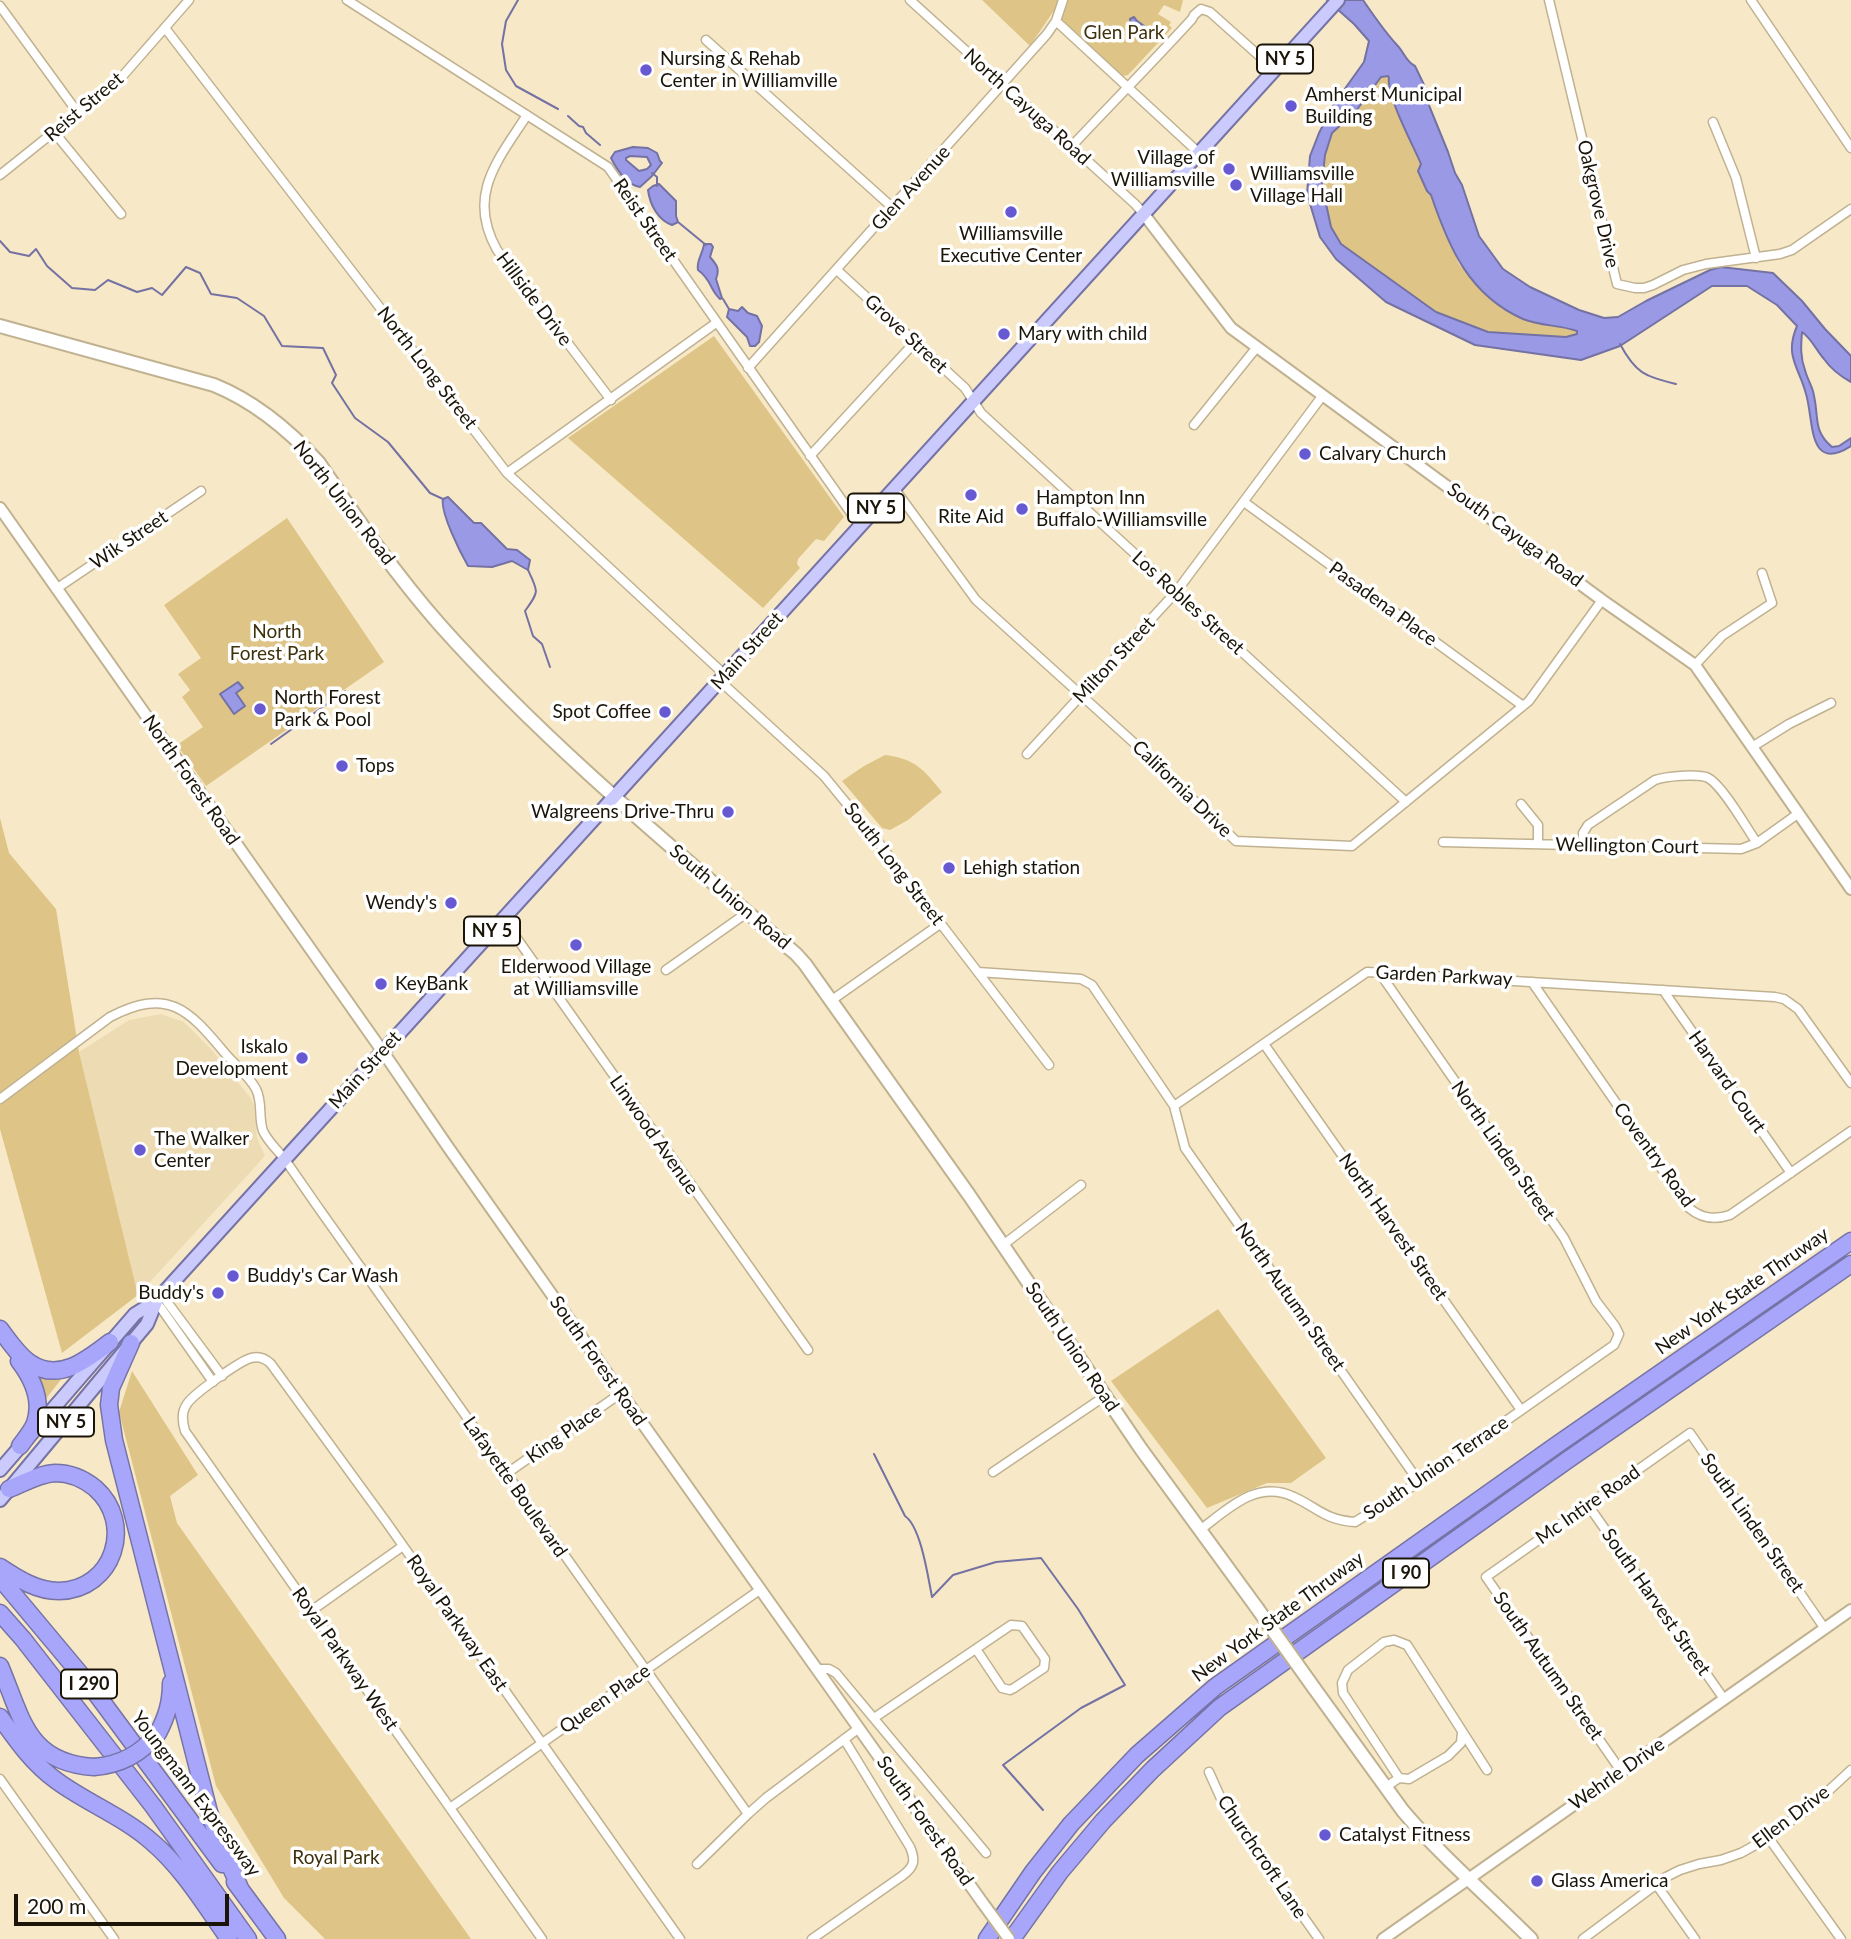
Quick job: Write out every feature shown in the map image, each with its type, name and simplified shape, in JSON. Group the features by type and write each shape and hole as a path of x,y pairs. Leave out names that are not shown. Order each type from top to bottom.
{"highway":[{"name":"New York State Thruway","path":"987,1939 1033,1872 1071,1824 1165,1729 1215,1687 1851,1241"},
{"name":"New York State Thruway","path":"1010,1939 1060,1872 1103,1821 1153,1769 1219,1708 1558,1467 1851,1264"},
{"path":"0,1329 22,1357 32,1365 54,1370 64,1370 84,1362 110,1342"},
{"path":"0,1337 31,1377 37,1396 35,1423 20,1446"},
{"path":"131,1343 114,1381 109,1405 114,1440 209,1812 240,1888"},
{"path":"0,1567 23,1582 37,1587 73,1590 89,1582 103,1570 111,1559 116,1541 115,1521 110,1506 89,1483 73,1475 56,1473 40,1476 5,1494"},
{"name":"Youngmann Expressway","path":"0,1578 92,1688 277,1939"},
{"name":"I 290","path":"0,1613 153,1806 248,1939"},
{"path":"0,1665 27,1732 36,1743 67,1764 94,1768 130,1758 148,1745 158,1733 167,1716 171,1698 170,1654"},
{"path":"0,1717 34,1763 57,1782 128,1824 152,1842 176,1866 229,1939"},
{"path":"973,1939 1033,1872"},
{"path":"1019,1939 1032,1912"}],"main road":[{"name":"Main Street","path":"0,1470 135,1314 159,1298 1336,3"},
{"name":"North Union Road","path":"0,326 214,385 241,397 277,422 319,463 387,559 441,626 562,750 614,796"},
{"name":"South Union Road","path":"614,796 796,954 832,1000 1105,1396 1386,1787 1416,1826 1531,1939"},
{"name":"Main Street","path":"5,1494 147,1324 159,1298"}],"street":[{"name":"Reist Street","path":"0,175 120,79 189,0"},
{"name":"Reist Street","path":"347,0 608,167 860,526"},
{"name":"Glen Avenue","path":"748,368 1047,34 1063,0"},
{"name":"Oakgrove Drive","path":"1549,0 1617,284 1644,288 1694,267 1768,257 1792,250 1851,209"},
{"path":"1751,0 1851,148"},
{"name":"North Cayuga Road","path":"914,1 1143,214"},
{"path":"0,6 78,113"},
{"path":"1071,147 1199,10 1210,12 1275,70"},
{"path":"1055,21 1199,153"},
{"name":"North Long Street","path":"165,28 507,473 722,678"},
{"path":"706,40 893,208"},
{"name":"Hillside Drive","path":"527,115 488,178 484,200 486,222 497,250 611,400"},
{"path":"1713,122 1738,187 1756,258"},
{"path":"54,132 121,214"},
{"name":"South Cayuga Road","path":"1143,214 1231,328 1695,665 1851,889"},
{"name":"Grove Street","path":"837,270 965,388 974,400"},
{"path":"507,473 716,323"},
{"path":"810,456 915,342"},
{"path":"1194,425 1257,347"},
{"name":"Milton Street","path":"1027,754 1176,592 1323,395"},
{"name":"Los Robles Street","path":"974,400 981,413 1406,802"},
{"name":"California Drive","path":"894,488 976,600 1082,695 1237,841 1352,846 1523,706 1602,600"},
{"name":"Wik Street","path":"56,589 201,491"},
{"name":"Pasadena Place","path":"1244,502 1523,706"},
{"name":"North Forest Road","path":"0,508 383,1051"},
{"path":"1695,665 1722,636 1772,603 1762,573"},
{"name":"South Long Street","path":"722,678 824,776 879,843 1049,1065"},
{"path":"1752,747 1831,703"},
{"path":"1583,846 1583,833 1588,825 1656,780 1667,776 1706,778 1717,785 1757,843"},
{"path":"1521,804 1538,825 1538,844"},
{"name":"Wellington Court","path":"1443,842 1741,849 1757,843 1799,813"},
{"path":"666,970 748,912"},
{"name":"Linwood Avenue","path":"501,920 511,930 808,1350"},
{"path":"832,1000 940,924"},
{"path":"978,972 1081,979 1093,985 1174,1106"},
{"name":"Garden Parkway","path":"1174,1106 1367,972 1784,999 1798,1009 1851,1083"},
{"name":"North Linden Street","path":"1379,972 1564,1238 1596,1301 1619,1334"},
{"name":"Coventry Road","path":"1532,982 1689,1208 1700,1216 1714,1219 1730,1215 1851,1131"},
{"name":"Harvard Court","path":"1663,990 1791,1173"},
{"name":"Lafayette Boulevard","path":"0,1099 110,1017 136,1006 169,1005 194,1017 256,1088 262,1105 263,1132 748,1814"},
{"name":"North Harvest Street","path":"1264,1044 1521,1410"},
{"name":"South Forest Road","path":"383,1051 621,1394 1010,1939"},
{"name":"North Autumn Street","path":"1174,1106 1185,1148 1419,1482"},
{"path":"1003,1245 1081,1185"},
{"path":"159,1298 222,1376"},
{"path":"159,1298 213,1382"},
{"name":"South Union Terrace","path":"1200,1530 1243,1498 1264,1491 1282,1492 1329,1517 1355,1522 1419,1482 1614,1345 1619,1334"},
{"name":"Royal Parkway East","path":"213,1382 252,1358 269,1361 680,1939"},
{"name":"Royal Parkway West","path":"213,1382 186,1404 182,1416 185,1431 542,1939"},
{"name":"King Place","path":"506,1474 621,1394"},
{"path":"993,1472 1105,1396"},
{"name":"South Linden Street","path":"1674,1444 1690,1433 1825,1629"},
{"name":"Mc Intire Road","path":"1503,1565 1674,1444"},
{"name":"South Harvest Street","path":"1588,1505 1724,1699"},
{"path":"311,1611 403,1546"},
{"name":"South Autumn Street","path":"1503,1565 1486,1577 1621,1772"},
{"name":"Queen Place","path":"450,1808 761,1589"},
{"name":"Wehrle Drive","path":"1383,1939 1851,1610"},
{"path":"874,1718 1011,1625 1022,1626 1046,1664 1010,1690 1002,1688 976,1649"},
{"path":"1462,1732 1461,1743 1448,1756 1409,1779 1399,1777 1343,1693 1342,1683 1348,1670 1384,1642 1394,1640 1407,1645 1487,1770"},
{"name":"South Forest Road","path":"817,1669 829,1669 836,1673 986,1853"},
{"path":"697,1864 748,1814 859,1728"},
{"path":"812,1939 902,1876 914,1864 910,1847 844,1739"},
{"name":"Ellen Drive","path":"1583,1939 1656,1884 1680,1870 1741,1853 1768,1837 1812,1806 1851,1770"},
{"name":"Churchcroft Lane","path":"1209,1772 1223,1802 1319,1939"},
{"path":"1386,1787 1399,1777"},
{"path":"0,1779 114,1939"},
{"path":"1768,1837 1841,1939"},
{"path":"1656,1884 1695,1939"}],"shaded area":[{"path":"161,1014 184,1022 212,1050 250,1097 254,1105 257,1138 265,1156 138,1295 79,1052 129,1020"}],"green space":[{"name":"Glen Park","path":"982,0 1183,0 1180,12 1164,5 1158,14 1171,22 1169,25 1172,28 1128,75 1123,76 1053,12 1030,46"},
{"path":"1388,76 1396,108 1421,165 1419,171 1459,264 1484,293 1504,308 1525,319 1577,331 1578,334 1566,337 1489,332 1436,312 1341,244 1331,227 1322,185 1325,155 1332,133 1356,111 1381,77"},
{"path":"714,336 844,517 824,541 816,539 798,559 800,568 763,608 568,438"},
{"name":"North Forest Park","path":"287,518 384,662 206,786 177,745 203,727 182,697 190,690 178,674 201,658 164,605"},
{"path":"885,755 912,762 942,792 908,820 890,830 882,828 842,781"},
{"path":"0,818 9,853 56,909 79,1052 138,1295 62,1353 0,1129"},
{"path":"1218,1309 1326,1458 1291,1483 1267,1483 1207,1508 1111,1381"},
{"path":"31,1368 66,1373 38,1409"},
{"name":"Royal Park","path":"132,1371 198,1475 170,1496 177,1523 471,1939 325,1939 284,1898 216,1786 119,1412"}],"water":[{"path":"1327,0 1363,0 1415,66 1428,93 1426,98 1462,185 1479,236 1503,269 1530,287 1579,310 1604,318 1618,317 1646,301 1721,267 1773,273 1851,356 1851,382 1830,366 1802,332 1802,360 1813,393 1819,430 1832,447 1851,438 1851,446 1837,453 1827,453 1820,448 1815,440 1806,394 1792,354 1793,336 1797,326 1777,305 1747,286 1712,286 1620,346 1581,360 1475,345 1386,302 1336,259 1320,237 1307,194 1310,156 1319,133 1334,104 1364,62 1369,41","holes":["1381,77 1389,78 1396,108 1421,164 1418,171 1454,251 1475,283 1488,297 1523,319 1570,329 1577,331 1577,334 1566,337 1488,332 1436,312 1341,244 1331,227 1322,185 1325,155 1332,133 1356,111"]},
{"path":"1134,17 1149,33 1137,37 1130,19"},
{"path":"633,147 648,148 657,153 662,163 640,187 635,186 619,172 611,158 615,152","holes":["630,156 647,157 651,165 639,171 626,160"]},
{"path":"659,184 676,201 678,222 672,225 659,216 651,201 648,190"},
{"path":"704,244 711,244 713,247 710,257 717,267 716,279 722,298 720,299 706,277 698,270"},
{"path":"742,307 757,316 762,326 759,342 755,346 750,346 747,337 727,317 729,309 738,311"},
{"path":"448,497 474,523 481,523 507,549 517,550 530,560 528,570 512,561 492,567 468,566 445,513 443,499"},
{"path":"238,682 243,688 236,693 245,706 234,714 220,694"}],"waterway":[{"path":"518,0 506,21 502,44 506,70 516,86 558,109"},
{"path":"568,116 600,145"},
{"path":"652,173 657,177 657,186"},
{"path":"678,222 706,245"},
{"path":"0,241 10,252 29,256 36,249 47,266 72,288 95,290 108,280 137,292 152,288 162,295 186,267 200,273 211,294 237,298 264,316 282,346 323,348 336,375 332,383 355,418 388,442 430,493 443,499"},
{"path":"723,299 729,309"},
{"path":"1620,344 1631,362 1642,372 1676,384"},
{"path":"528,570 536,592 525,611 533,636 542,644 550,667"},
{"path":"271,744 345,691"},
{"path":"874,1454 905,1516 915,1530 932,1597 953,1575 996,1562 1041,1558 1078,1609 1125,1685 1081,1708 1003,1765 1043,1810"}],"place":[{"name":"Nursing & Rehab Center in Williamville","path":"646,70"},
{"name":"Amherst Municipal Building","path":"1291,106"},
{"name":"Village of Williamsville","path":"1229,169"},
{"name":"Williamsville Village Hall","path":"1236,185"},
{"name":"Williamsville Executive Center","path":"1011,212"},
{"name":"Mary with child","path":"1004,334"},
{"name":"Calvary Church","path":"1305,454"},
{"name":"Rite Aid","path":"971,495"},
{"name":"Hampton Inn Buffalo-Williamsville","path":"1022,509"},
{"name":"North Forest Park & Pool","path":"260,709"},
{"name":"Spot Coffee","path":"665,712"},
{"name":"Tops","path":"342,766"},
{"name":"Walgreens Drive-Thru","path":"728,812"},
{"name":"Lehigh station","path":"949,868"},
{"name":"Wendy's","path":"451,903"},
{"name":"Elderwood Village at Williamsville","path":"576,945"},
{"name":"KeyBank","path":"381,984"},
{"name":"Iskalo Development","path":"302,1058"},
{"name":"The Walker Center","path":"140,1150"},
{"name":"Buddy's Car Wash","path":"233,1276"},
{"name":"Buddy's","path":"218,1293"},
{"name":"Catalyst Fitness","path":"1325,1835"},
{"name":"Glass America","path":"1537,1881"}]}
